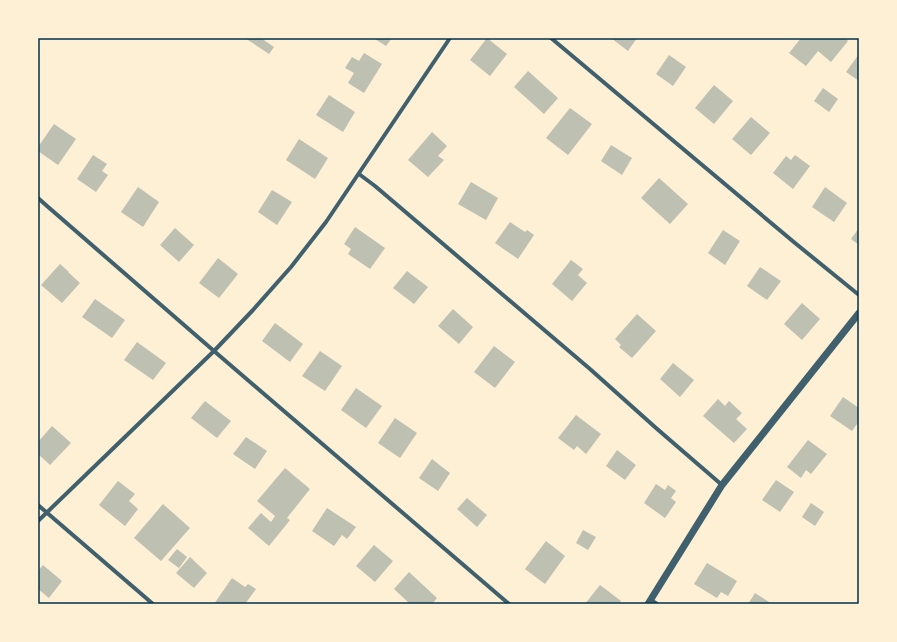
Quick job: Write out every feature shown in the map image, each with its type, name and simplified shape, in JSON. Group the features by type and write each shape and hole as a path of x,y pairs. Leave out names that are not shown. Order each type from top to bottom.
{"street":[{"path":"38,521 214,351 291,267 326,222 450,38"},
{"path":"551,38 859,295"},
{"path":"359,174 590,369 722,485"},
{"path":"38,198 509,604"},
{"path":"652,603 722,485 859,313"},
{"path":"38,505 153,604"}],"building":[{"path":"245,38 261,38 274,47 269,54"},
{"path":"392,38 386,46 375,39"},
{"path":"487,38 507,54 490,76 470,60"},
{"path":"611,38 637,38 628,51"},
{"path":"801,38 845,38 848,41 831,62 818,51 806,66 789,53"},
{"path":"364,53 382,64 364,93 348,83 354,73 345,68 352,57 359,61"},
{"path":"859,54 859,81 846,72"},
{"path":"669,55 686,67 673,86 656,74"},
{"path":"528,71 558,98 544,114 514,87"},
{"path":"714,85 733,101 714,124 695,108"},
{"path":"823,88 838,99 829,112 814,101"},
{"path":"329,95 355,112 343,132 316,115"},
{"path":"570,108 592,124 568,155 546,138"},
{"path":"751,117 770,133 751,155 732,139"},
{"path":"54,124 76,139 58,165 38,151 38,147"},
{"path":"432,132 447,146 438,156 444,160 428,177 408,160"},
{"path":"299,139 328,158 315,179 286,160"},
{"path":"611,145 632,158 622,175 601,161"},
{"path":"93,155 107,164 102,171 108,175 96,192 77,179"},
{"path":"795,155 810,166 793,189 773,173 786,156 791,160"},
{"path":"659,178 688,204 670,224 641,198"},
{"path":"471,182 498,198 486,220 458,204"},
{"path":"138,187 159,202 143,227 121,212"},
{"path":"825,187 847,203 834,222 812,207"},
{"path":"272,190 292,202 277,225 258,212"},
{"path":"510,222 525,232 527,230 534,235 518,259 495,243"},
{"path":"355,227 385,248 370,269 348,254 351,249 344,244"},
{"path":"175,228 194,245 179,262 160,245"},
{"path":"859,228 859,245 851,239"},
{"path":"723,230 740,241 725,265 708,253"},
{"path":"218,258 238,274 219,298 199,283"},
{"path":"571,260 583,269 578,275 587,283 572,301 552,284"},
{"path":"60,264 80,283 62,303 41,285"},
{"path":"760,267 781,281 767,300 747,286"},
{"path":"407,271 428,287 414,304 393,288"},
{"path":"95,299 125,320 112,338 82,317"},
{"path":"802,303 820,319 802,340 784,324"},
{"path":"453,309 473,327 459,344 438,326"},
{"path":"637,314 656,331 632,358 619,347 621,345 615,339"},
{"path":"275,323 303,344 290,362 262,341"},
{"path":"137,342 166,363 153,380 124,360"},
{"path":"494,346 515,362 495,388 474,372"},
{"path":"320,351 342,366 325,391 302,376"},
{"path":"673,363 694,380 680,397 660,379"},
{"path":"356,388 382,406 366,428 341,410"},
{"path":"843,397 859,408 859,421 852,431 830,416"},
{"path":"718,399 725,406 729,401 742,413 736,419 747,429 734,443 703,416"},
{"path":"205,401 231,421 217,438 191,418"},
{"path":"576,415 601,434 586,454 577,446 574,450 558,438"},
{"path":"395,418 417,433 400,458 378,443"},
{"path":"52,426 71,443 50,465 38,454 38,442"},
{"path":"246,437 267,451 255,469 233,454"},
{"path":"808,440 827,454 811,474 806,470 801,478 787,467"},
{"path":"617,450 636,465 625,480 606,466"},
{"path":"432,459 450,473 438,491 419,478"},
{"path":"285,468 310,489 287,518 290,520 269,546 248,528 261,513 271,522 275,516 257,501"},
{"path":"776,480 794,492 780,512 762,500"},
{"path":"118,481 135,494 129,501 138,509 125,526 99,505"},
{"path":"656,484 665,490 668,485 676,491 671,498 676,502 665,518 644,503"},
{"path":"467,498 487,515 477,527 457,509"},
{"path":"811,503 824,512 815,526 802,517"},
{"path":"163,504 190,528 161,561 134,538"},
{"path":"327,508 356,527 347,539 342,535 334,546 312,531"},
{"path":"583,530 596,537 588,550 576,543"},
{"path":"546,541 565,556 545,584 525,569"},
{"path":"374,545 393,561 375,582 356,566"},
{"path":"177,549 187,557 179,568 168,560"},
{"path":"190,557 207,573 194,588 176,573"},
{"path":"707,563 737,581 728,596 721,592 717,598 694,584"},
{"path":"43,565 62,581 49,598 38,589 38,571"},
{"path":"409,572 437,598 432,604 410,604 394,589"},
{"path":"232,578 245,587 248,584 256,589 245,604 214,604"},
{"path":"600,585 621,601 619,604 585,604"},
{"path":"755,593 772,604 748,604"}]}
